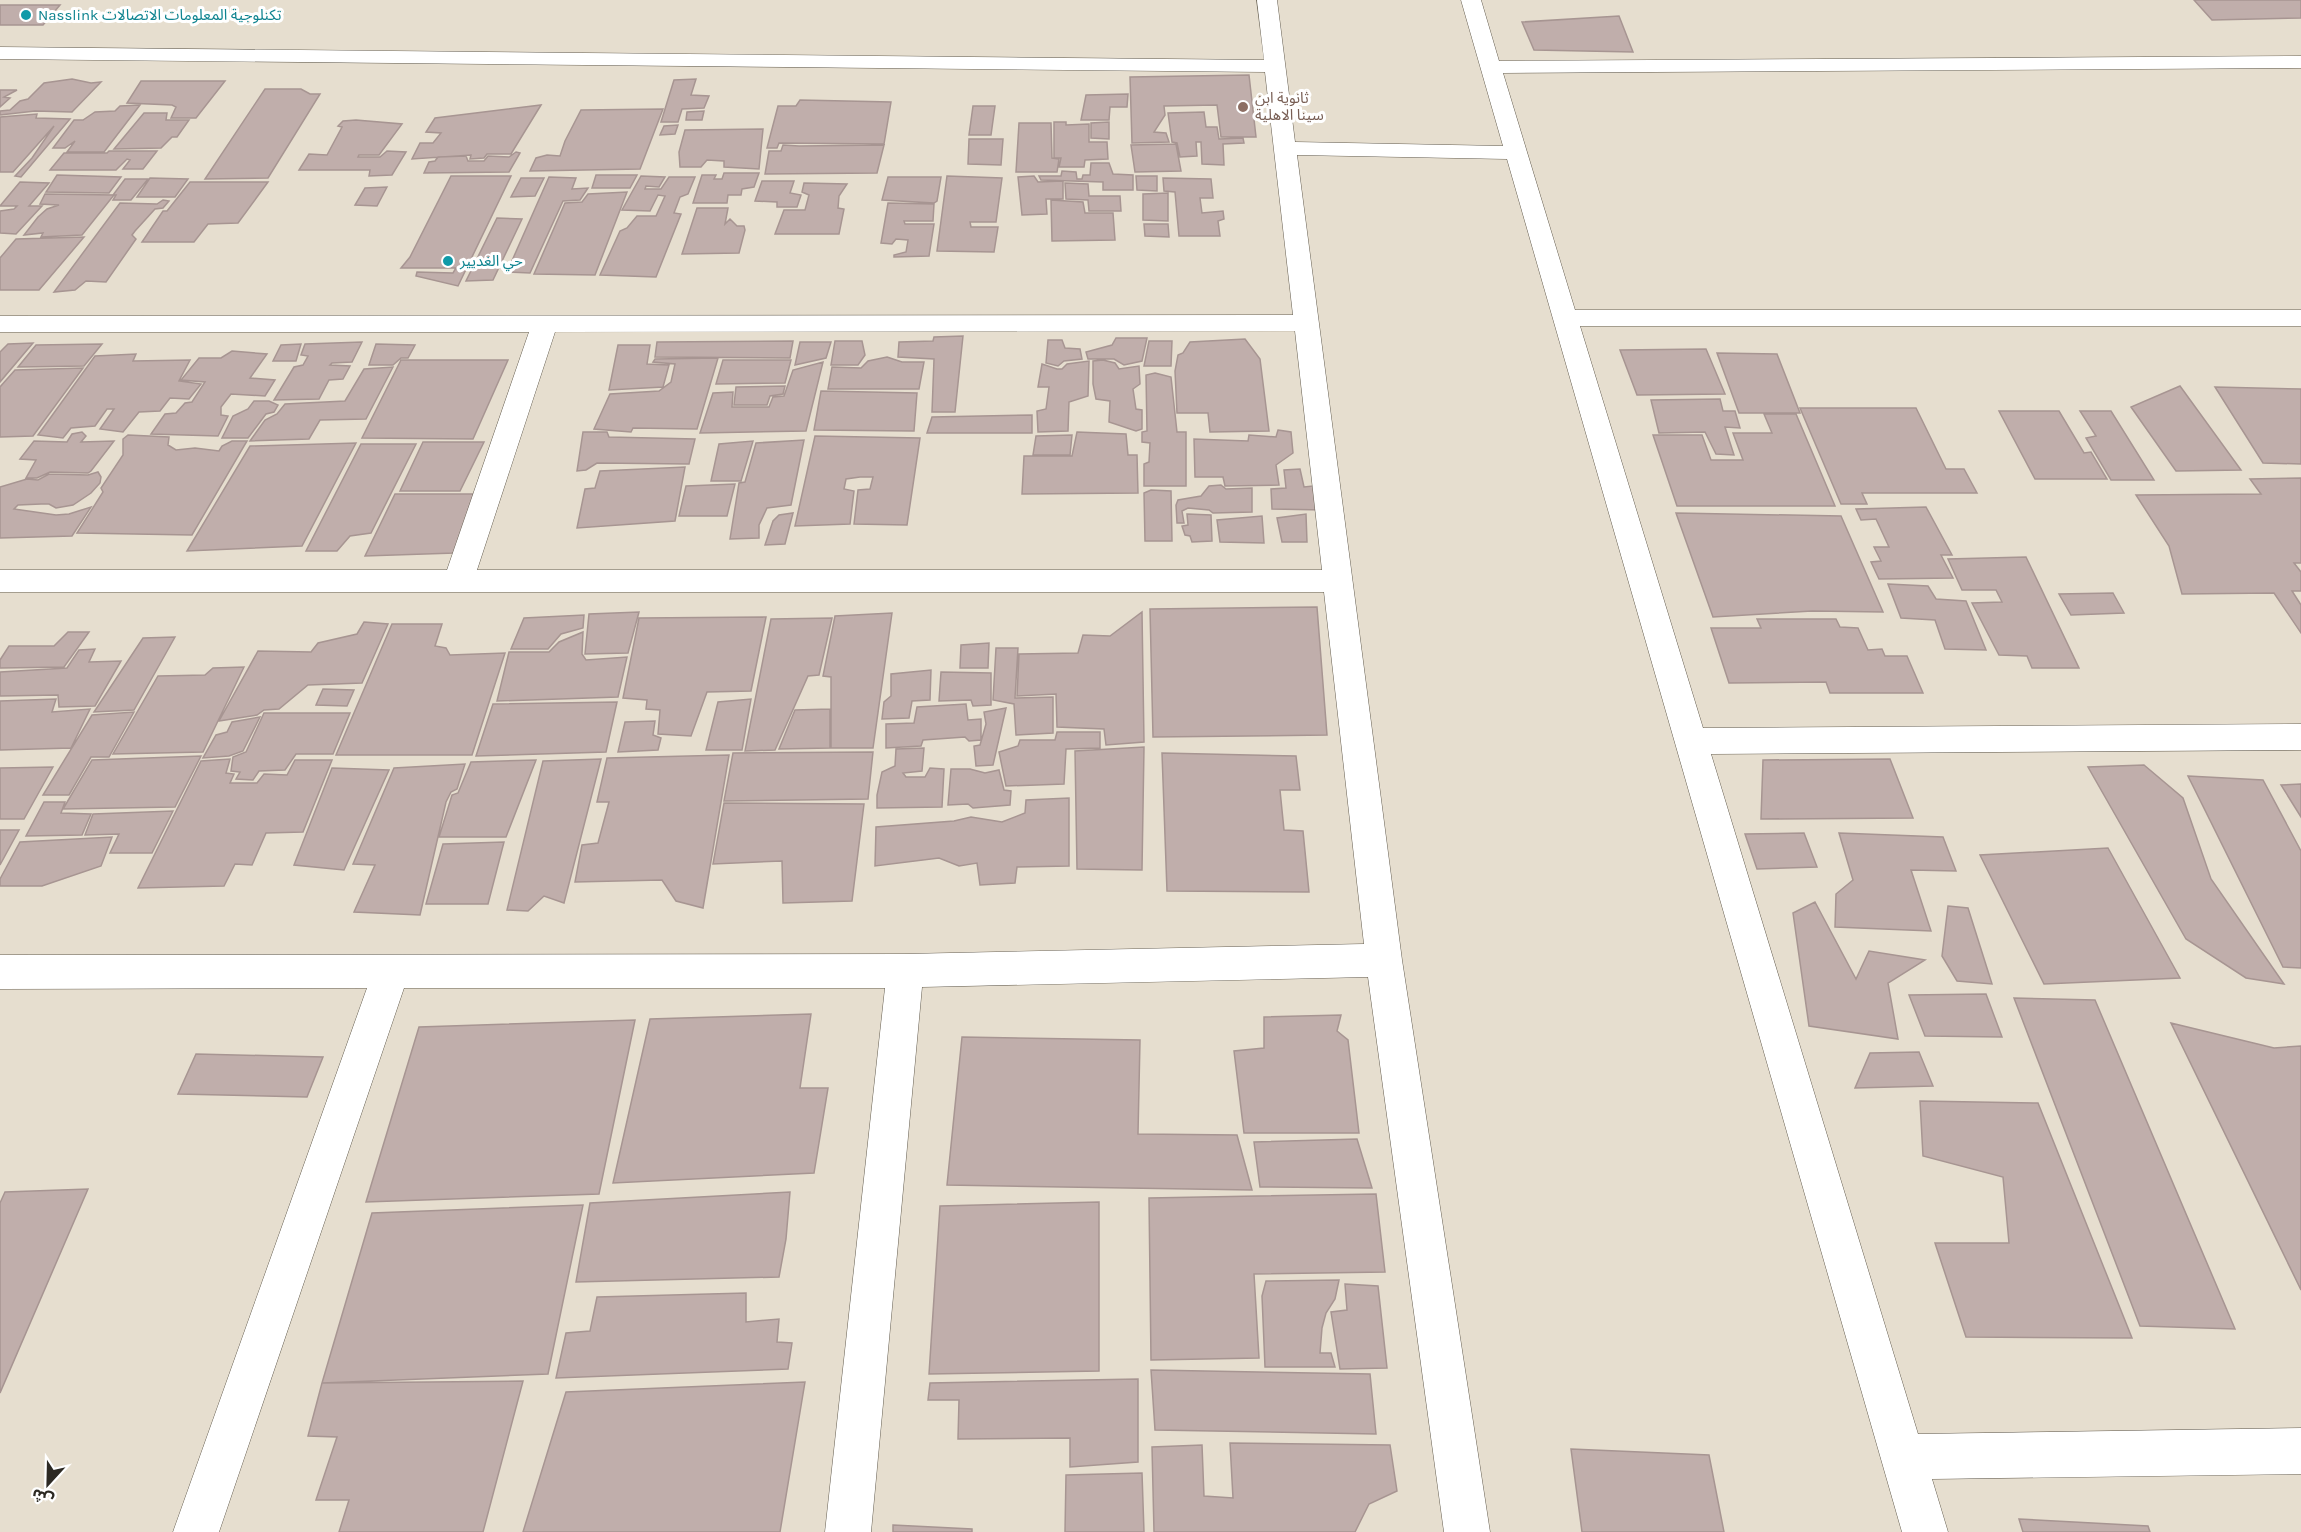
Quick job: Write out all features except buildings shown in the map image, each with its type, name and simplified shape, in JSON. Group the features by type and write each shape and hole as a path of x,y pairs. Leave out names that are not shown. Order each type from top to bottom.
{"street":[{"path":"1268,0 1384,960 1467,1532"},
{"path":"1471,0 1924,1532"},
{"path":"0,53 1275,66"},
{"path":"1490,67 2301,62"},
{"path":"1285,148 1516,153"},
{"path":"1565,318 2301,318"},
{"path":"458,581 545,323"},
{"path":"0,324 1307,323"},
{"path":"0,581 1339,581"},
{"path":"1690,741 2301,736"},
{"path":"0,972 904,971 1384,960"},
{"path":"196,1532 392,970"},
{"path":"848,1532 904,971"},
{"path":"1902,1457 2301,1451"}],"place":[{"name":"Nasslink تكنلوجية المعلومات الاتصالات","path":"26,15"},
{"name":"ثانوية ابن سينا الاهلية","path":"1243,107"},
{"name":"حي الغديير","path":"448,261"}]}
